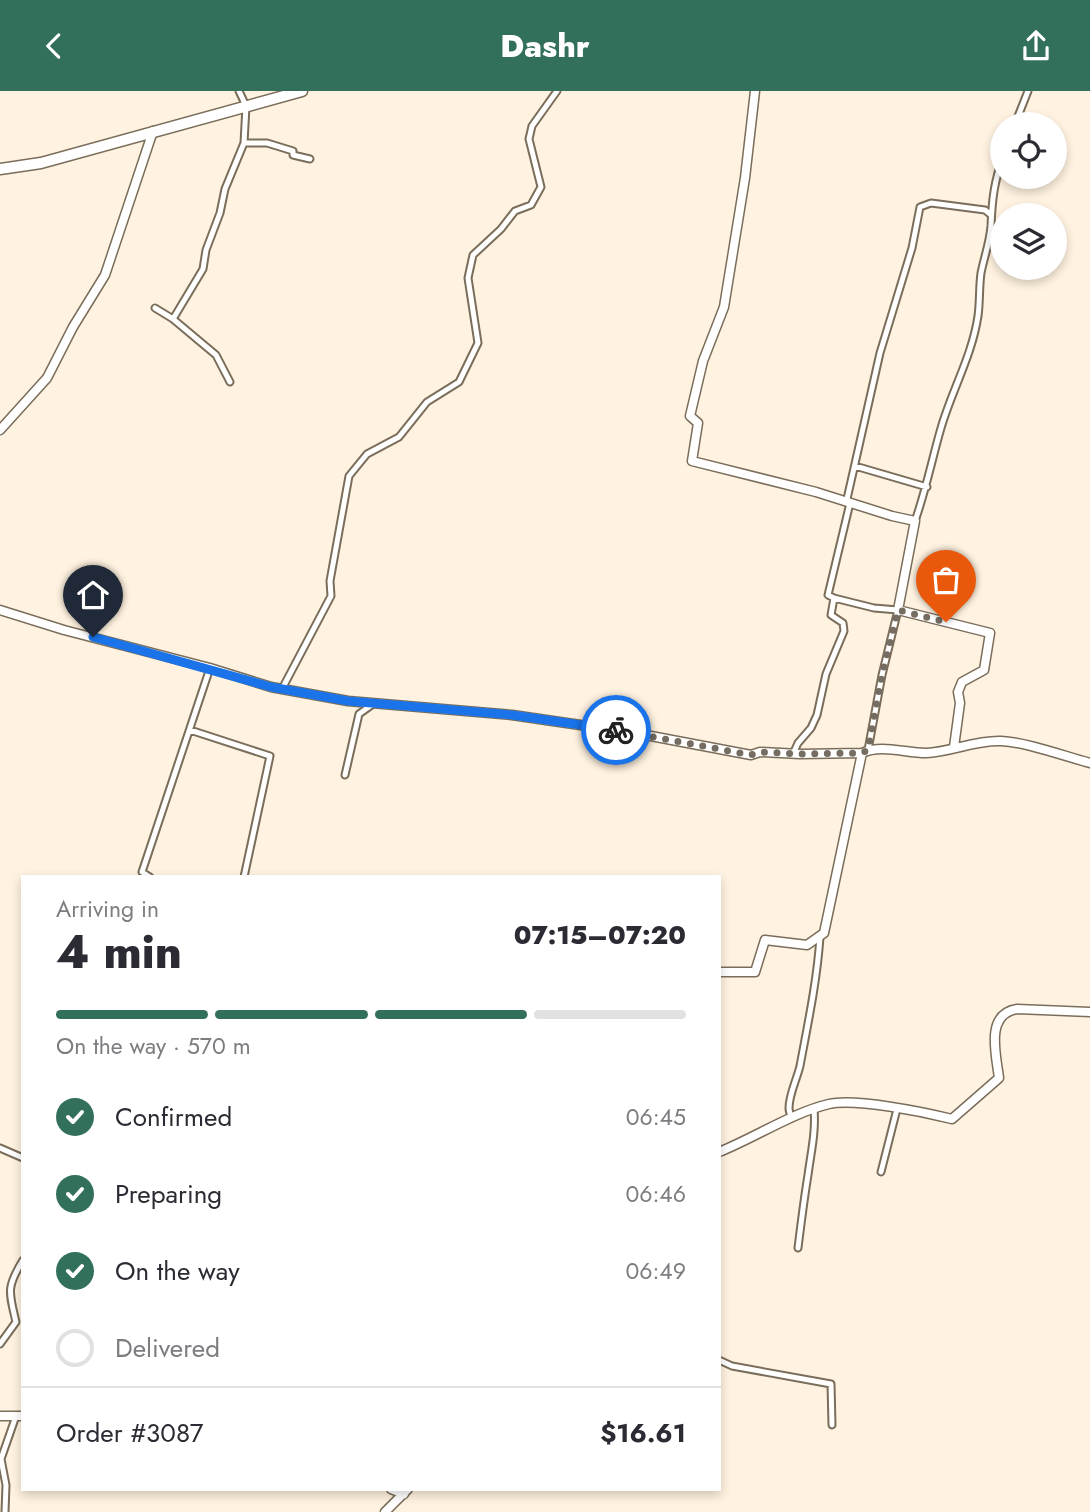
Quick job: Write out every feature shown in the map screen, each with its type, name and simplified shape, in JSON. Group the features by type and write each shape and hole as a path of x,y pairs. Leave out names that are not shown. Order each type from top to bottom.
{"highway":[{"path":"0,169 41,163 302,91"}],"street":[{"path":"173,319 203,269 206,250 220,213 225,189 244,143 246,106 239,91"},
{"path":"282,689 331,596 330,581 349,477 367,454 399,437 428,402 458,381 478,343 468,278 473,255 501,229 515,211 531,205 541,187 528,139 532,125 557,91"},
{"path":"755,91 745,178 724,307 703,361 690,417 698,423 692,461 816,492 915,521"},
{"path":"1020,112 1028,91"},
{"path":"0,430 47,378 73,327 105,275 153,131"},
{"path":"244,143 267,143 293,151 293,155 310,159"},
{"path":"954,747 960,703 958,692 962,682 984,670 990,633 898,610 874,608 828,595 850,503 847,499 880,353 912,248 920,207 930,203 985,210 990,214"},
{"path":"721,972 755,972 765,940 807,945 824,933 898,610 915,521 927,488 942,426 964,371 975,327 990,231"},
{"path":"155,308 173,319 216,355 230,382"},
{"path":"855,467 927,488"},
{"path":"793,754 817,715 826,674 844,631 843,623 831,615 834,598"},
{"path":"0,610 64,631 282,689 373,704 512,715 635,733 751,755 760,752 793,754 898,750 931,753 980,742 1002,741 1090,763"},
{"path":"147,875 142,872 210,668"},
{"path":"345,775 359,714 373,704"},
{"path":"190,730 270,756 244,875"},
{"path":"792,1118 790,1100 796,1085 805,1040 820,937"},
{"path":"721,1150 814,1109 843,1102 952,1119 999,1078 996,1026 1006,1010 1090,1012"},
{"path":"798,1248 812,1156 814,1109"},
{"path":"880,1172 897,1109"},
{"path":"0,1148 21,1157"},
{"path":"0,1344 16,1322 9,1293 12,1277 21,1263"},
{"path":"721,1361 732,1366 831,1384 832,1425"},
{"path":"5,1512 6,1485 1,1459 12,1416"},
{"path":"385,1512 406,1492"}],"way so far":[{"path":"616,730 751,755 760,752 862,753 868,750 898,610 946,622"}],"route":[{"path":"93,637 271,687 348,701 512,715 616,730"}]}
